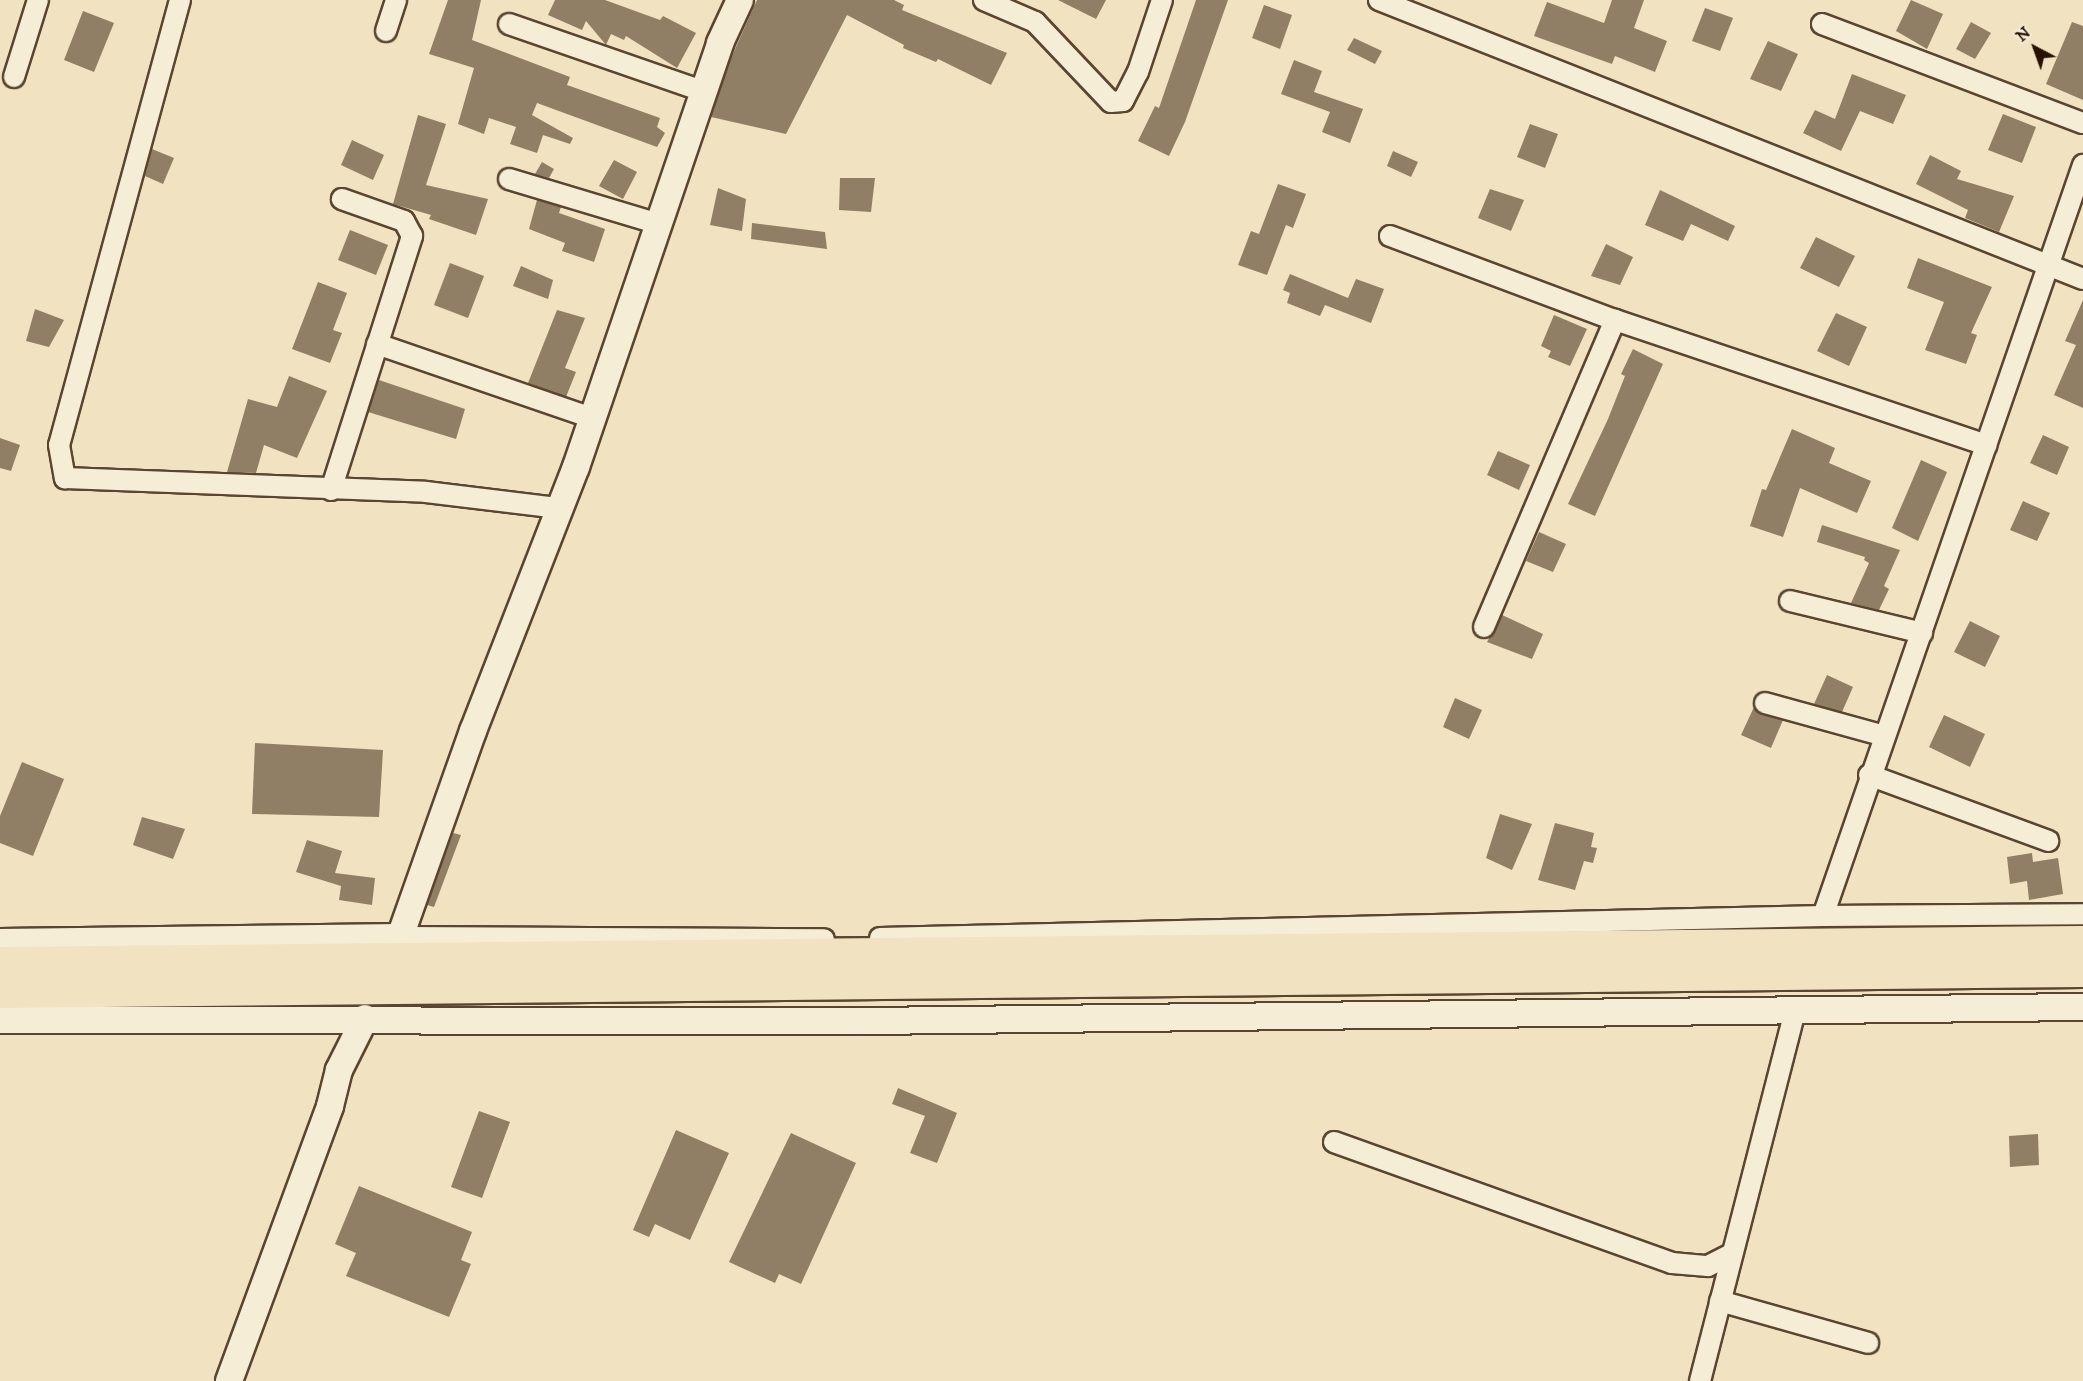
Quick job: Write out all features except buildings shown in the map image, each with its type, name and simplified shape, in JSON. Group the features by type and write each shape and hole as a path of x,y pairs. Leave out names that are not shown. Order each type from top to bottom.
{"highway":[{"path":"0,963 2083,942"},
{"path":"0,991 2083,970"}],"street":[{"path":"14,77 38,0"},
{"path":"180,0 59,445 65,478 426,492 560,508"},
{"path":"386,31 396,0"},
{"path":"400,937 560,508 703,91 740,0"},
{"path":"984,0 1035,22 1111,102 1123,101 1138,72 1162,0"},
{"path":"1379,0 2083,279"},
{"path":"508,24 703,91"},
{"path":"1822,24 2083,123"},
{"path":"1823,916 1869,775 1922,633 2050,265 2079,190 2083,165"},
{"path":"509,179 659,224"},
{"path":"331,490 412,236 410,228 404,221 342,199"},
{"path":"1390,236 1615,320 1988,445"},
{"path":"1484,627 1615,320"},
{"path":"377,344 592,418"},
{"path":"1790,601 1922,633"},
{"path":"1765,703 1885,736"},
{"path":"1869,775 2048,841"},
{"path":"0,942 400,937 852,939 1823,916 2083,914"},
{"path":"0,1020 365,1018 867,1021 2083,1007"},
{"path":"1700,1381 1729,1303 1732,1254 1795,1011"},
{"path":"229,1381 330,1106 339,1070 365,1018"},
{"path":"1334,1142 1672,1263 1708,1266 1732,1254"},
{"path":"1729,1303 1868,1343"}]}
